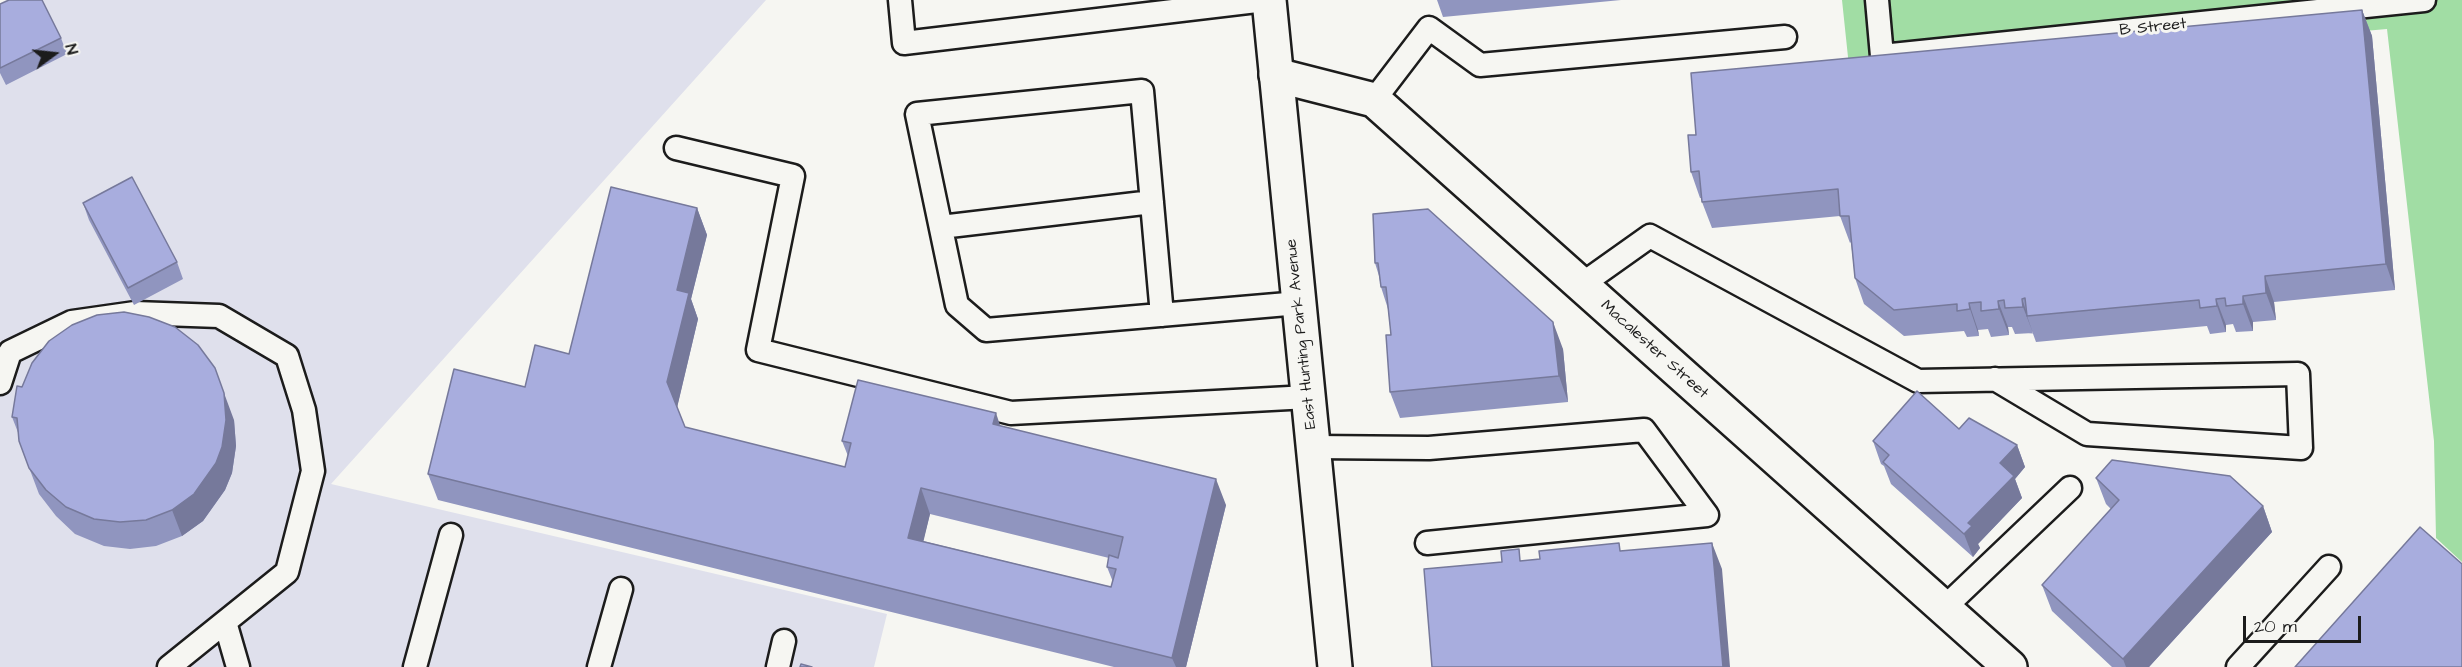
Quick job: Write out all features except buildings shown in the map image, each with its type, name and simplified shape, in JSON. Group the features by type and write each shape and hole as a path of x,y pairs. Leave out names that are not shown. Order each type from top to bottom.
{"street":[{"name":"East Hunting Park Avenue","path":"1267,0 1335,667"},
{"name":"Macalester Street","path":"1276,75 1374,100 2010,667"}],"lane":[{"path":"900,0 904,43 1267,0"},
{"name":"B Street","path":"1877,0 1882,56 2346,4 2424,0"},
{"path":"1374,100 1429,28 1480,65 1785,37"},
{"path":"1162,315 1142,91 917,114 957,305 986,330 1162,315 1299,303"},
{"path":"676,148 793,176 758,350 1011,412 1308,397"},
{"path":"941,227 1152,202"},
{"path":"1581,285 1650,236 1918,381 1995,379 2298,374 2301,448 2087,434 1995,379"},
{"path":"0,383 10,352 72,322 135,313 219,316 287,356 304,410 312,471 287,572 169,667"},
{"path":"1313,447 1429,448 1644,430 1707,515 1427,543"},
{"path":"1944,608 2070,488"},
{"path":"415,667 451,535"},
{"path":"2238,667 2329,567"},
{"path":"599,667 621,589"},
{"path":"225,622 238,667"},
{"path":"778,667 784,641"}],"shaded area":[{"path":"6,0 766,0 331,484 887,614 874,667 0,667 0,3"}],"green space":[{"path":"1842,0 2462,0 2462,562 2436,538 2434,441 2387,29 1850,76"}]}
